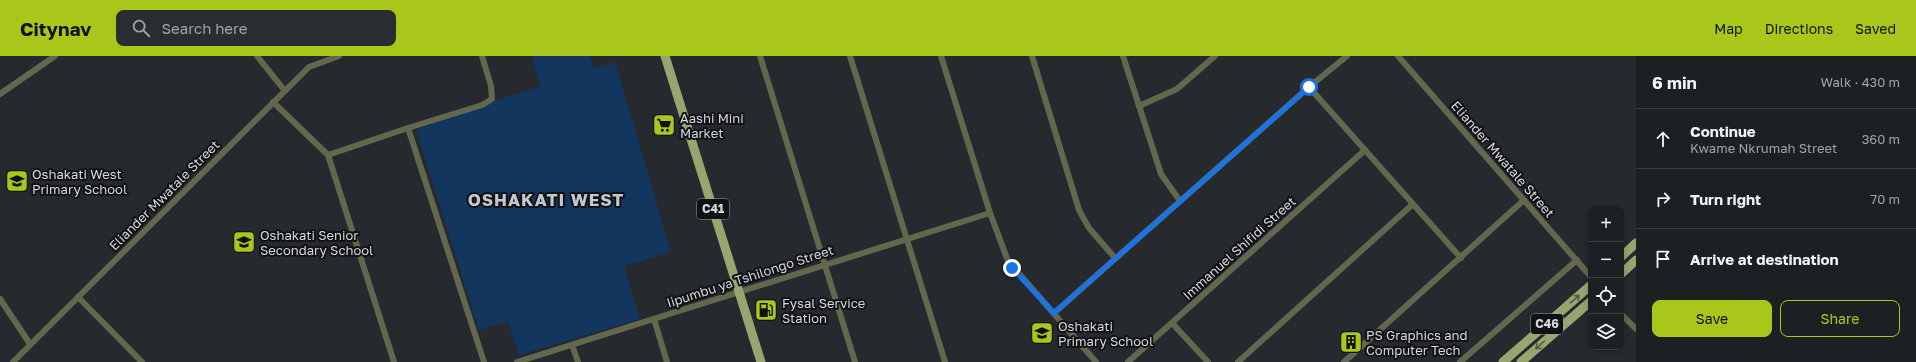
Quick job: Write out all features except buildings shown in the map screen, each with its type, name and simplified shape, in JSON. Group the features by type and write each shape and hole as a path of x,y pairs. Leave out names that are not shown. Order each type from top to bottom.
{"main road":[{"name":"C41","path":"665,56 761,362"},
{"path":"1624,254 1636,243"},
{"path":"1624,271 1636,260"},
{"name":"C46","path":"1504,362 1588,288"},
{"name":"C46","path":"1522,362 1588,304"}],"street":[{"path":"0,94 55,56"},
{"path":"257,56 285,91"},
{"name":"Eliander Mwatale Street","path":"16,361 30,344 312,65 329,58 339,56"},
{"path":"328,155 482,105 492,99 491,86 482,56"},
{"path":"760,56 855,362"},
{"path":"850,56 945,362"},
{"path":"941,56 990,213 1008,261 1096,362"},
{"path":"1032,56 1079,210 1089,228 1115,258"},
{"path":"1123,56 1161,174 1180,201"},
{"path":"1139,106 1177,89 1215,56"},
{"path":"1054,313 1309,87 1347,56"},
{"name":"Eliander Mwatale Street","path":"1398,56 1588,273"},
{"path":"1309,87 1414,204 1460,258"},
{"path":"273,102 328,155 394,362"},
{"path":"408,128 484,362"},
{"name":"Immanuel Shifidi Street","path":"1128,362 1365,150"},
{"path":"1344,362 1524,200"},
{"path":"1238,362 1414,204"},
{"name":"Iipumbu ya Tshilongo Street","path":"517,362 824,264 990,213"},
{"path":"1460,362 1577,260"},
{"path":"78,297 142,362"},
{"path":"0,299 30,344"},
{"path":"1624,317 1636,329"},
{"path":"654,319 667,362"},
{"path":"1172,323 1208,362"},
{"path":"572,345 578,362"}],"shaded area":[{"path":"532,56 590,56 594,69 615,62 671,252 624,266 640,319 519,355 508,321 479,330 416,130 506,97 540,87"}],"place":[{"name":"Aashi Mini Market","path":"664,125"},
{"name":"Oshakati West Primary School","path":"17,181"},
{"name":"Oshakati Senior Secondary School","path":"244,242"},
{"name":"Fysal Service Station","path":"766,310"},
{"name":"Oshakati Primary School","path":"1042,333"},
{"name":"PS Graphics and Computer Tech","path":"1351,342"}],"district":[{"name":"OSHAKATI WEST","path":"546,200"}],"route":[{"path":"1012,268 1054,313 1309,87"}]}
